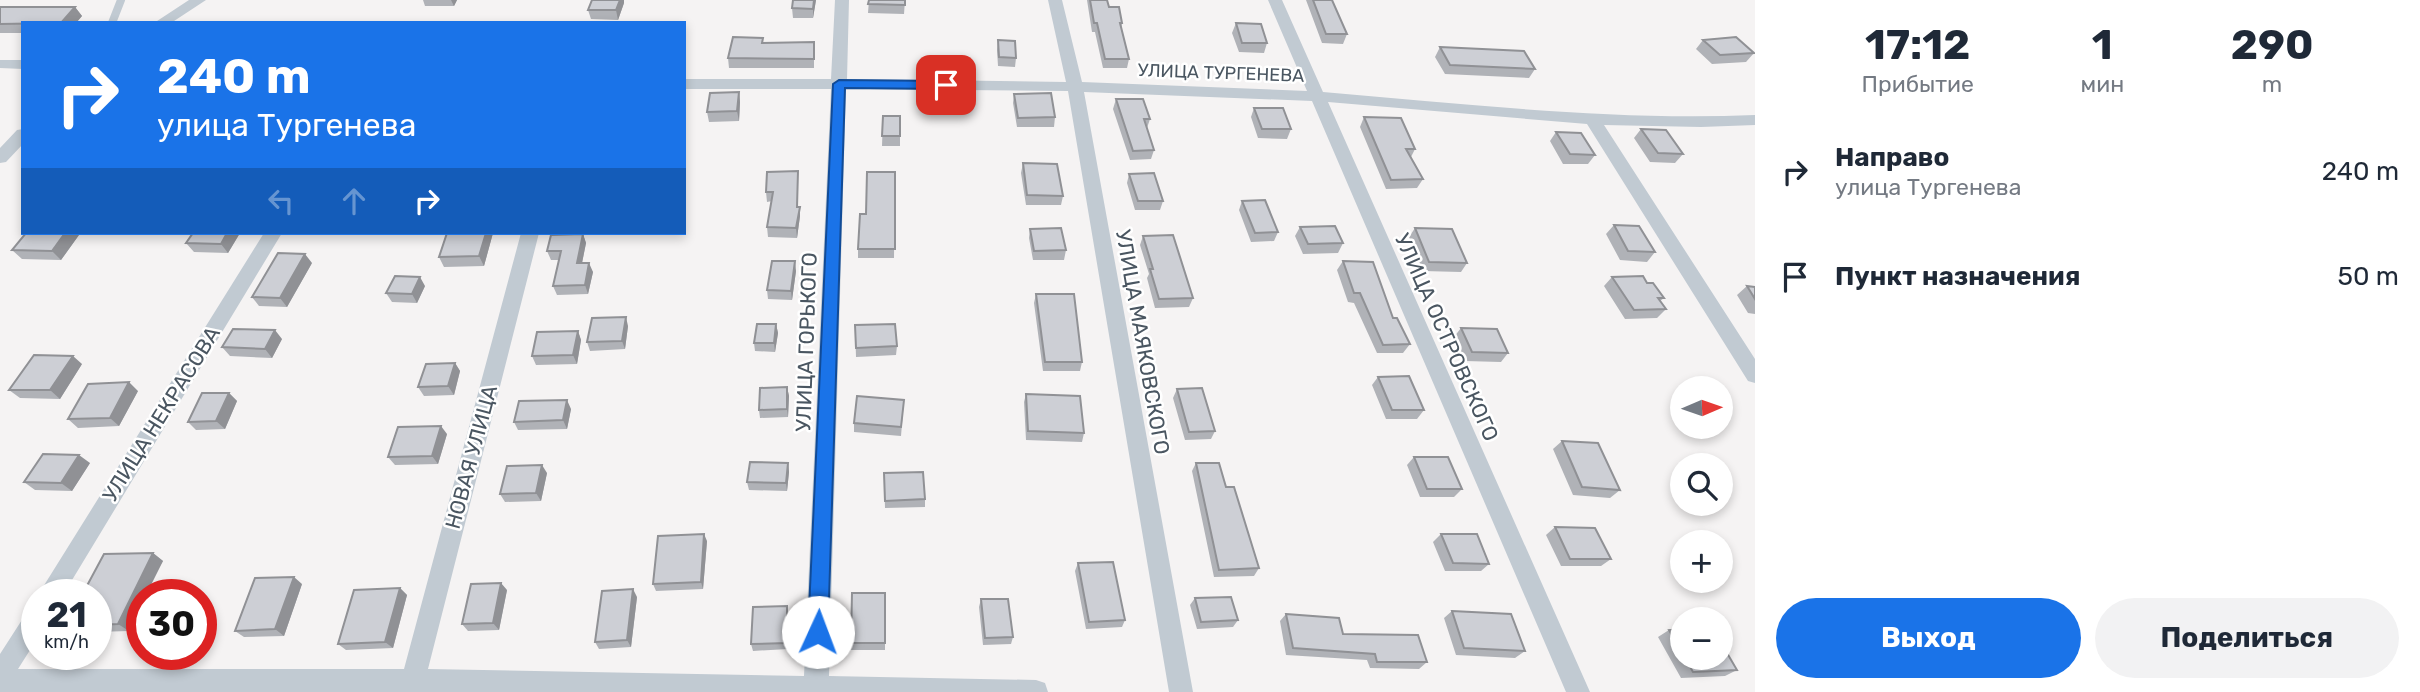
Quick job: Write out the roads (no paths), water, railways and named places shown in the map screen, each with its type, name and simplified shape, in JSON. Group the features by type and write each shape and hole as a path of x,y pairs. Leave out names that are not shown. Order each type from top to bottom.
{"street":[{"path":"163,21 199,0"},
{"name":"УЛИЦА ГОРЬКОГО","path":"816,686 842,0"},
{"name":"УЛИЦА МАЯКОВСКОГО","path":"1055,0 1075,86 1181,692"},
{"name":"УЛИЦА ОСТРОВСКОГО","path":"1275,0 1578,692"},
{"path":"0,64 21,65"},
{"name":"УЛИЦА ТУРГЕНЕВА","path":"686,84 1075,86 1318,97 1591,118 1716,123 1755,120"},
{"path":"1591,118 1755,375"},
{"path":"0,158 21,136"},
{"name":"УЛИЦА НЕКРАСОВА","path":"60,579 271,235"},
{"name":"НОВАЯ УЛИЦА","path":"412,686 529,235"},
{"path":"21,644 0,679 412,686 816,686 1035,692"}],"lane":[{"path":"114,21 121,0"}]}
